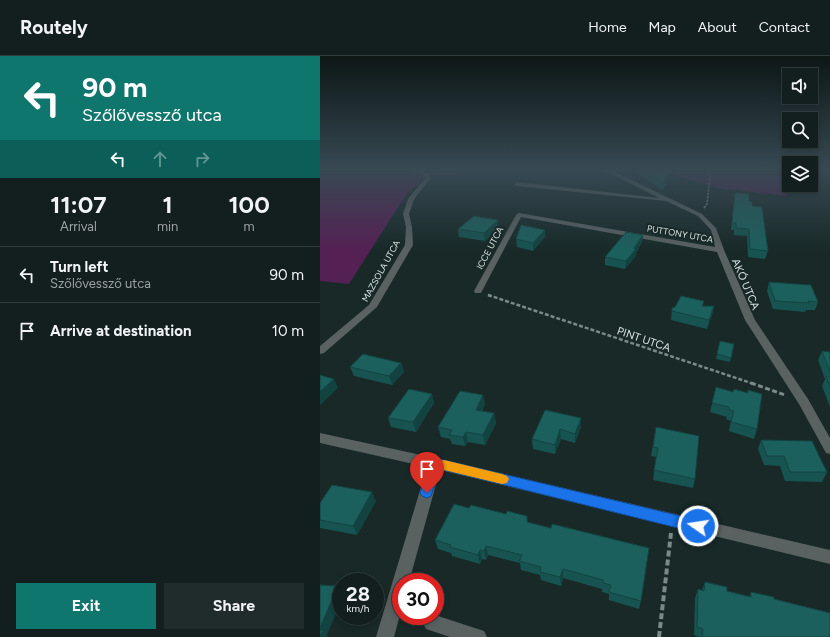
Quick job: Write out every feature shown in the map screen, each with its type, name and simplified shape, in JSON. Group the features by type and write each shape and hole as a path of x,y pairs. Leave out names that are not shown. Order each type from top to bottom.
{"street":[{"name":"MAZSOLA UTCA","path":"320,351 373,307 408,245 410,227 406,214 413,197"},
{"path":"643,197 671,200"},
{"name":"AKÓ UTCA","path":"665,197 700,215 714,229 720,250 750,320 804,402 830,450"},
{"name":"PUTTONY UTCA","path":"519,215 720,250"},
{"name":"ICCE UTCA","path":"478,291 519,215"},
{"path":"320,438 435,463 672,521 830,556"},
{"path":"404,573 435,463"},
{"path":"385,637 392,613"},
{"path":"439,625 478,637"}],"path":[{"path":"700,215 707,204 708,197"},
{"name":"PINT UTCA","path":"478,291 804,402"},
{"path":"660,637 672,521"}],"shaded area":[{"path":"320,197 404,197 349,284 320,281"}],"building":[{"path":"735,197 749,197 749,201 752,202 752,206 762,207 768,251 750,249 749,229 736,228 736,223 732,223"},
{"path":"474,216 498,220 484,233 458,229"},
{"path":"521,225 545,230 533,243 516,239"},
{"path":"626,232 643,235 634,248 636,249 626,261 605,257"},
{"path":"769,282 811,285 818,302 808,301 809,303 775,301"},
{"path":"681,296 704,301 702,306 714,306 709,320 672,311 672,308 675,307"},
{"path":"720,341 734,344 731,358 717,354"},
{"path":"822,351 830,352 830,372"},
{"path":"363,354 401,363 389,376 350,367"},
{"path":"320,375 334,379 320,392"},
{"path":"826,376 830,377 830,387"},
{"path":"716,387 733,392 734,389 748,393 748,390 762,394 757,429 731,422 734,411 729,410 729,407 712,403"},
{"path":"409,389 432,394 413,422 388,418"},
{"path":"460,391 483,395 476,410 494,413 483,435 466,432 463,437 449,435 452,430 438,427"},
{"path":"545,410 581,418 575,434 560,429 555,445 532,439"},
{"path":"656,427 699,436 695,479 654,470 658,448 653,447"},
{"path":"761,440 812,441 827,472 790,472 784,456 767,456"},
{"path":"332,485 372,492 353,526 320,520 320,503"},
{"path":"454,504 469,508 471,505 506,514 507,511 527,516 527,522 551,528 552,524 649,548 641,601 609,592 611,585 603,583 603,580 563,569 560,577 540,572 541,567 519,561 522,555 486,546 484,551 480,550 478,555 450,547 451,545 435,540"},
{"path":"705,582 727,587 727,591 751,597 751,592 830,613 830,637 702,637 703,629 697,627 698,589 704,591"},
{"path":"320,585 332,586 332,600 320,628"}],"slow traffic":[{"path":"444,465 502,479"}],"route":[{"path":"427,493 435,463 698,526"}]}
